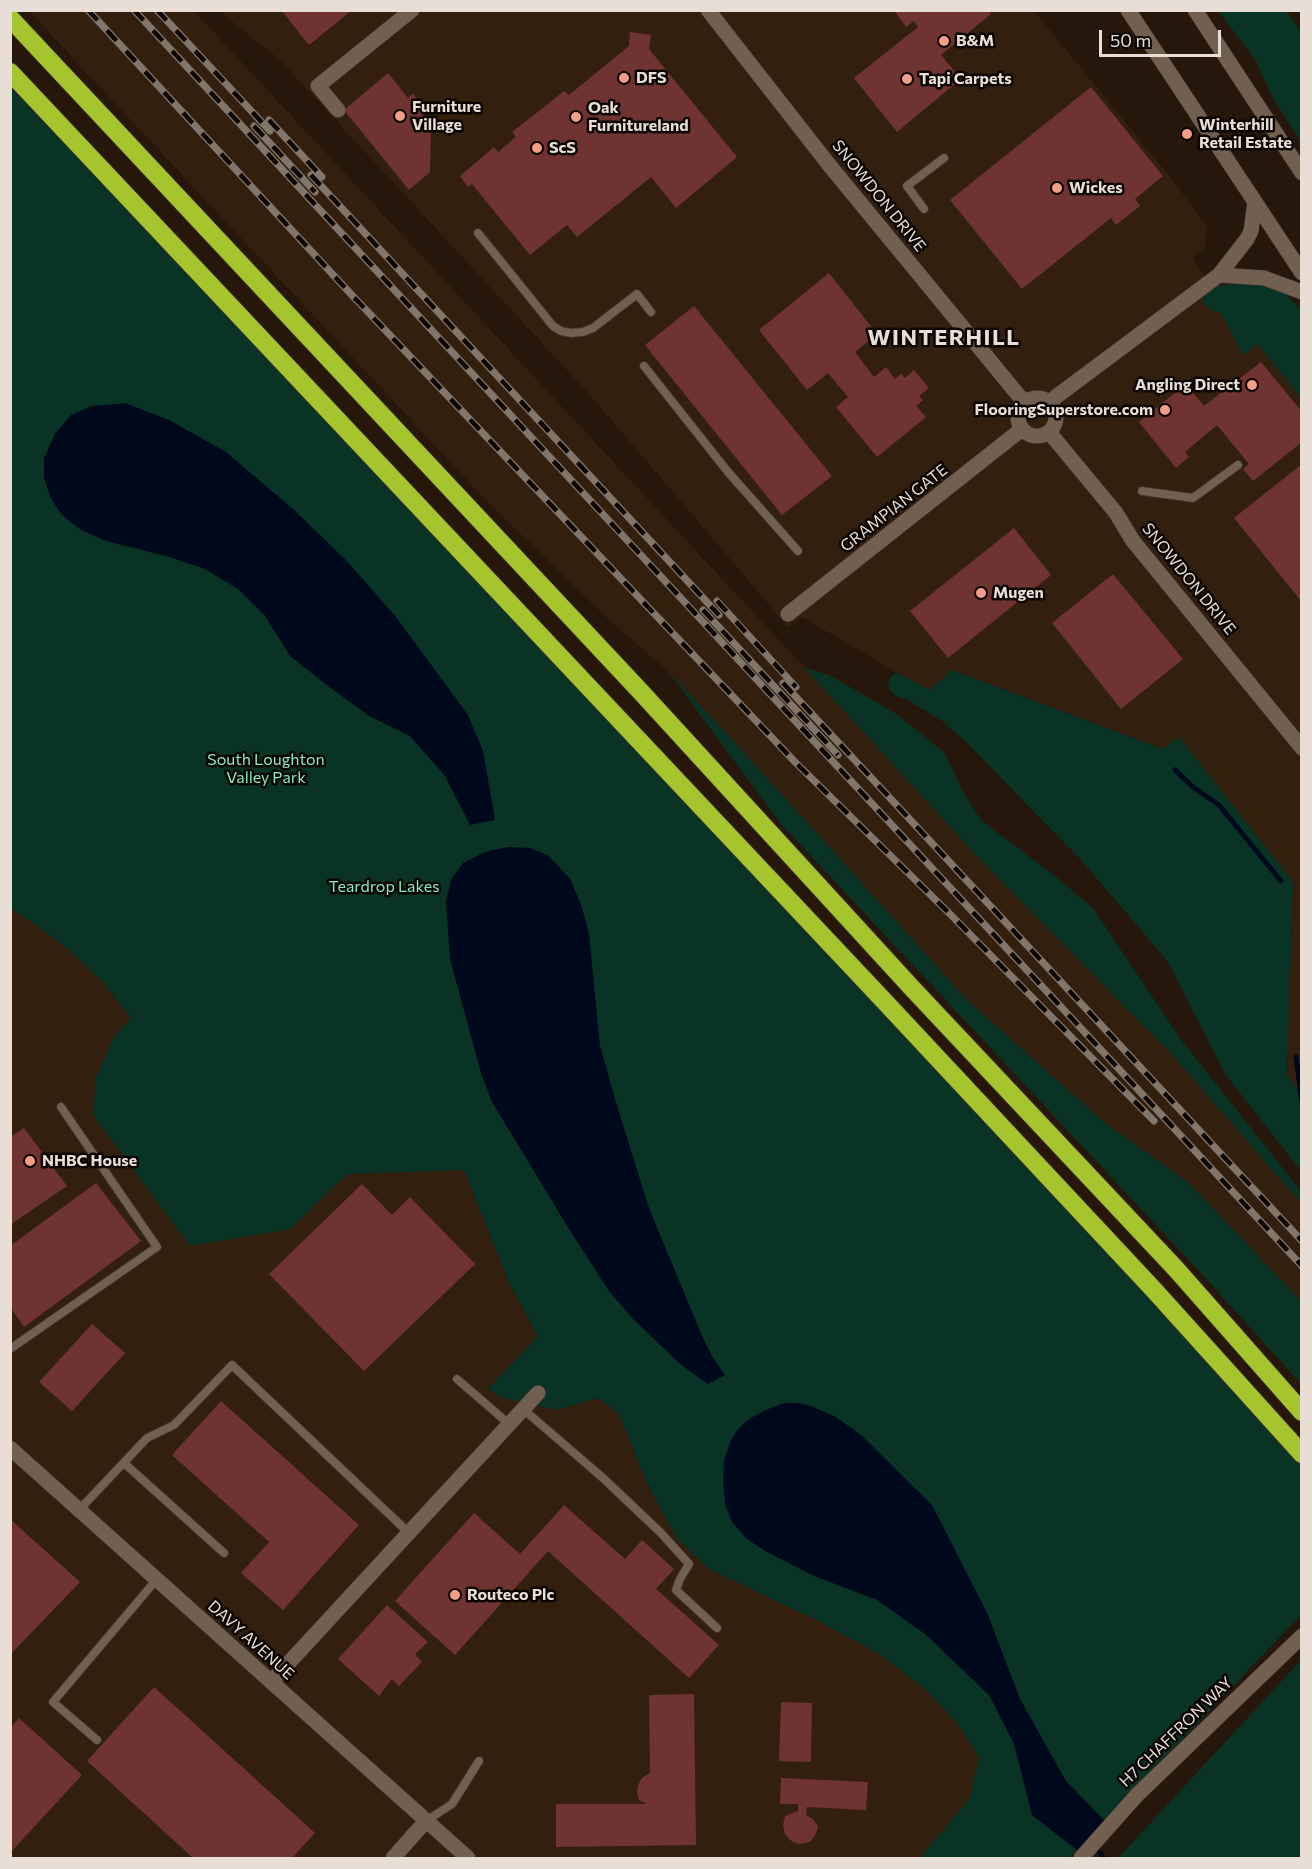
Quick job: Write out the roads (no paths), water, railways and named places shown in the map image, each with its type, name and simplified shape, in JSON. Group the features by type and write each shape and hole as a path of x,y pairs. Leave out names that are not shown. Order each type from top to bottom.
{"highway":[{"path":"10,18 641,692 910,987 1176,1269 1302,1412"},
{"path":"10,72 911,1029 1154,1290 1302,1454"}],"street":[{"path":"338,110 318,86 412,10"},
{"name":"SNOWDON DRIVE","path":"708,10 830,166 1024,402"},
{"path":"1128,10 1302,273"},
{"path":"1195,10 1302,173"},
{"path":"1049,402 1219,275 1248,239 1255,202"},
{"path":"1219,275 1264,278 1302,292"},
{"path":"1032,398 1042,398 1054,407 1055,425 1049,432 1032,436 1022,429 1017,419 1024,402 1032,398"},
{"name":"GRAMPIAN GATE","path":"788,614 1022,429"},
{"name":"SNOWDON DRIVE","path":"1049,432 1116,513 1133,541 1302,748"},
{"path":"272,1682 538,1393"},
{"name":"DAVY AVENUE","path":"10,1448 468,1858"},
{"name":"H7 CHAFFRON WAY","path":"1081,1858 1137,1795 1302,1636"},
{"path":"393,1858 426,1821"}],"lane":[{"path":"924,209 907,186 944,158"},
{"path":"478,233 553,326 561,331 583,332 593,328 637,294 651,312"},
{"path":"644,366 728,472 798,551"},
{"path":"1142,491 1193,498 1238,465"},
{"path":"10,1349 157,1247 62,1107"},
{"path":"79,1510 147,1438 174,1425 232,1365 409,1533"},
{"path":"457,1379 509,1424"},
{"path":"523,1409 603,1478 661,1533 689,1564 676,1590 717,1628"},
{"path":"124,1463 224,1552"},
{"path":"97,1740 53,1702 157,1579"},
{"path":"426,1821 452,1804 479,1761"}],"water":[{"path":"125,403 169,420 226,452 292,508 347,561 396,617 468,715 483,751 495,820 470,825 445,776 410,736 369,716 290,656 265,616 238,589 205,569 166,556 106,541 81,530 62,515 51,499 44,478 44,458 55,434 71,415 92,406"},
{"name":"Teardrop Lakes","path":"509,847 530,848 549,856 570,879 581,904 589,934 600,1046 618,1109 649,1208 702,1336 725,1375 708,1384 680,1364 632,1318 609,1291 492,1102 481,1073 450,959 446,901 451,880 463,863 487,851"},
{"path":"784,1403 811,1406 836,1417 861,1435 932,1505 988,1615 1020,1699 1066,1781 1107,1823 1082,1854 1032,1815 1014,1744 989,1695 925,1634 877,1600 814,1576 765,1551 747,1539 732,1522 725,1504 723,1480 724,1460 731,1440 738,1429 749,1419"}],"waterway":[{"path":"1175,770 1193,787 1219,805 1281,881"},
{"path":"1296,1057 1302,1102"},
{"path":"1094,1845 1104,1858"}],"railway":[{"path":"88,10 349,292 796,763 952,916 1154,1121"},
{"path":"134,10 1302,1266"},
{"path":"157,10 270,131"},
{"path":"269,120 322,177"},
{"path":"254,126 315,192"},
{"path":"311,175 719,615"},
{"path":"717,601 796,687"},
{"path":"703,610 838,755"},
{"path":"783,683 1302,1241"}],"place":[{"name":"B&M","path":"944,41"},
{"name":"DFS","path":"624,78"},
{"name":"Tapi Carpets","path":"907,79"},
{"name":"Furniture Village","path":"400,116"},
{"name":"Oak Furnitureland","path":"576,117"},
{"name":"Winterhill Retail Estate","path":"1187,134"},
{"name":"ScS","path":"537,148"},
{"name":"Wickes","path":"1057,188"},
{"name":"Angling Direct","path":"1252,385"},
{"name":"FlooringSuperstore.com","path":"1165,410"},
{"name":"Mugen","path":"981,593"},
{"name":"NHBC House","path":"30,1161"},
{"name":"Routeco Plc","path":"455,1595"}],"district":[{"name":"WINTERHILL","path":"944,338"}],"park label":[{"name":"South Loughton Valley Park","path":"266,769"}]}
